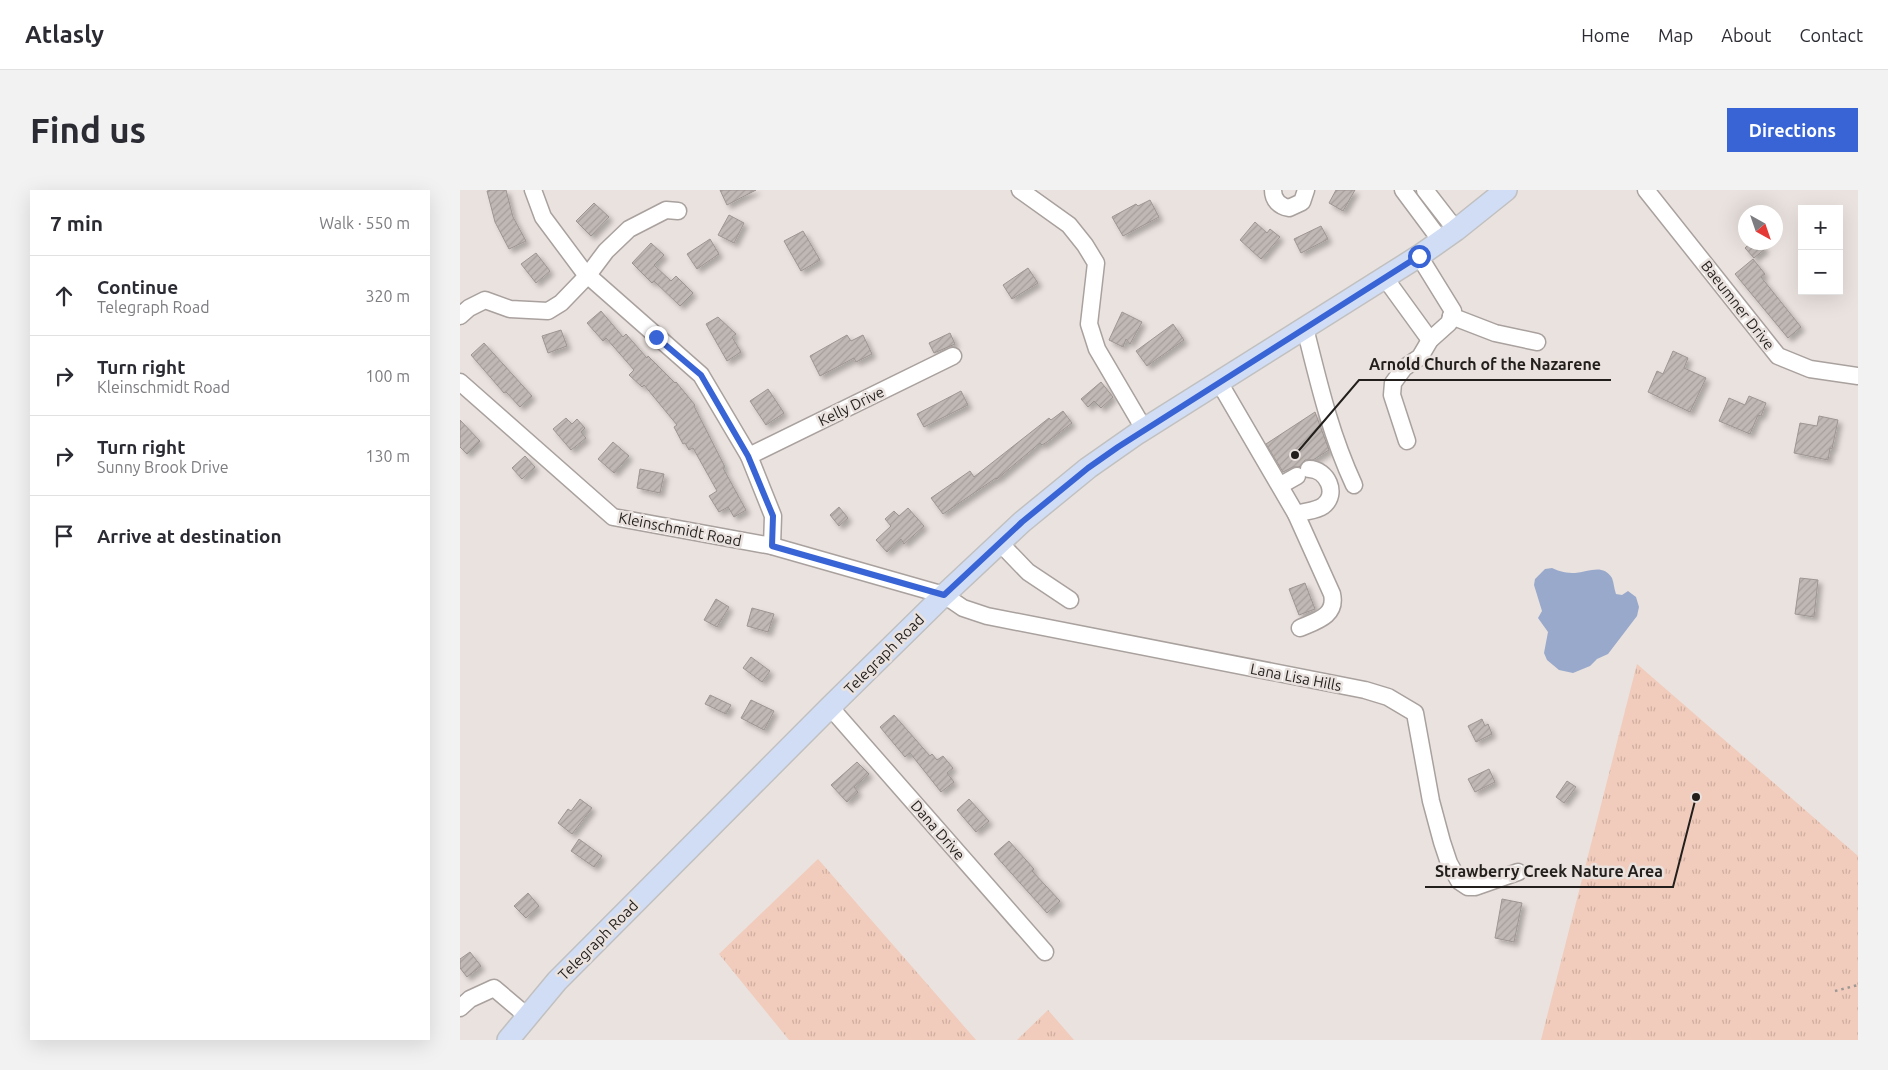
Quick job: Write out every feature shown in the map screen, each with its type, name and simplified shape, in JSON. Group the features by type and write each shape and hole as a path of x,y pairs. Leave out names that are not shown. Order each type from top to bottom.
{"main road":[{"name":"Telegraph Road","path":"508,1040 557,981 830,707 999,542 1068,484 1144,430 1419,256 1448,236 1506,190"}],"street":[{"path":"533,190 543,217 586,273 701,375 748,456 773,516 772,546"},
{"path":"1020,190 1068,224 1085,245 1096,263 1089,324 1098,350 1144,430"},
{"path":"1273,190 1274,198 1277,202 1289,208 1302,202 1306,190"},
{"path":"1403,190 1448,236"},
{"path":"1425,190 1448,236"},
{"name":"Baeumner Drive","path":"1646,190 1778,356 1810,369 1858,376"},
{"path":"460,316 485,300 510,309 548,311 561,303 606,250 629,229 666,210 678,211"},
{"path":"1407,441 1392,395 1393,383 1404,368 1420,357 1430,340 1449,323 1453,312 1419,256"},
{"path":"1385,278 1430,340"},
{"path":"1451,316 1496,333 1536,342"},
{"path":"1305,328 1326,413 1339,453 1354,485"},
{"name":"Kelly Drive","path":"748,456 953,356"},
{"name":"Kleinschmidt Road","path":"460,382 613,517 772,546 944,595"},
{"path":"1220,382 1296,514 1333,599 1332,608 1326,616 1300,628"},
{"path":"1281,486 1303,472 1317,470 1325,476 1330,486 1330,496 1323,506 1317,510 1296,514"},
{"path":"999,542 1028,572 1070,600"},
{"name":"Lana Lisa Hills","path":"944,595 963,608 999,619 1365,690 1388,697 1416,713 1434,817 1449,863 1459,881 1468,887 1475,888 1518,872"},
{"name":"Dana Drive","path":"830,707 1045,952"},
{"path":"460,1008 470,999 494,988 526,1016"}],"path":[{"path":"1836,991 1858,985"}],"green space":[{"path":"1637,664 1858,856 1858,1040 1541,1040"},
{"path":"818,859 976,1040 789,1040 719,954"},
{"path":"1048,1010 1074,1040 1017,1040"}],"water":[{"path":"1552,568 1572,573 1595,570 1604,571 1612,578 1616,594 1622,595 1628,591 1636,597 1639,607 1637,616 1608,654 1597,659 1590,666 1573,673 1559,670 1547,660 1544,653 1548,632 1538,618 1542,611 1534,585 1535,579 1545,569"}],"building":[{"path":"506,190 513,217 526,241 509,249 495,222 487,191"},
{"path":"720,190 756,190 727,205"},
{"path":"1336,190 1355,190 1343,211 1329,203"},
{"path":"1150,200 1159,217 1123,236 1112,217 1136,204 1138,206"},
{"path":"594,203 609,217 591,236 576,221"},
{"path":"729,215 744,223 734,243 718,235"},
{"path":"1255,222 1267,233 1270,229 1280,237 1261,259 1240,240"},
{"path":"1321,226 1328,239 1301,253 1294,239"},
{"path":"803,231 820,260 801,271 784,241"},
{"path":"710,239 719,254 697,269 687,254"},
{"path":"651,243 664,255 654,265 671,281 676,276 693,293 680,306 654,281 652,283 632,263"},
{"path":"1747,250 1764,250 1754,258"},
{"path":"536,253 550,271 536,283 521,264"},
{"path":"1753,259 1765,274 1761,277 1801,327 1788,338 1735,274"},
{"path":"1028,268 1038,283 1012,299 1003,285"},
{"path":"601,311 623,337 626,334 647,358 648,356 676,382 695,405 725,467 723,468 746,510 734,517 728,507 719,512 709,496 717,491 693,448 689,450 685,443 683,444 674,427 677,425 644,385 642,387 629,375 634,370 606,338 603,341 587,323"},
{"path":"1122,312 1142,322 1130,344 1126,339 1123,347 1109,340"},
{"path":"718,317 736,334 732,337 741,352 727,361 706,324"},
{"path":"1173,324 1184,340 1147,366 1136,351"},
{"path":"561,330 567,346 548,353 542,336"},
{"path":"950,333 955,344 934,353 929,343"},
{"path":"847,335 851,341 863,335 872,354 856,362 854,358 820,376 810,356"},
{"path":"484,343 532,396 520,407 506,392 504,393 471,355"},
{"path":"1673,351 1688,358 1684,368 1706,378 1690,412 1648,392 1657,371 1663,374"},
{"path":"1101,382 1113,397 1101,408 1094,401 1088,407 1081,399"},
{"path":"768,389 784,413 766,425 750,401"},
{"path":"961,391 968,405 924,427 917,414"},
{"path":"1749,396 1766,403 1761,416 1758,415 1750,434 1719,421 1729,398 1745,405"},
{"path":"1063,411 1072,423 1047,442 1042,445 1040,443 997,479 943,514 931,498 970,471 974,477 1049,418 1051,420"},
{"path":"1315,412 1329,450 1313,460 1305,460 1299,467 1293,467 1283,472 1266,444"},
{"path":"1819,416 1838,420 1828,460 1794,453 1800,423 1817,426"},
{"path":"566,418 572,424 577,419 585,428 581,432 586,438 571,450 553,429"},
{"path":"460,420 480,441 467,454 460,447"},
{"path":"613,442 629,456 614,473 598,459"},
{"path":"525,456 535,467 522,479 512,468"},
{"path":"640,469 664,474 660,493 637,488"},
{"path":"839,507 848,518 839,526 830,515"},
{"path":"908,508 924,526 904,544 901,539 887,552 876,540 891,526 885,519 894,511 899,516"},
{"path":"1800,578 1818,580 1814,617 1795,614"},
{"path":"1305,583 1315,609 1299,615 1289,589"},
{"path":"716,599 729,607 717,627 704,620"},
{"path":"752,608 774,614 768,632 747,626"},
{"path":"751,657 770,671 762,682 743,668"},
{"path":"710,695 731,705 726,714 705,704"},
{"path":"751,700 774,711 764,730 741,718"},
{"path":"894,715 930,756 932,754 937,760 943,756 953,768 947,773 954,782 941,792 910,753 905,757 880,727"},
{"path":"1482,719 1485,726 1488,724 1492,734 1476,742 1468,726"},
{"path":"857,762 869,774 854,787 858,792 847,802 831,785"},
{"path":"1489,769 1495,782 1475,792 1468,779"},
{"path":"1567,781 1576,787 1564,803 1556,797"},
{"path":"580,799 592,808 572,834 558,823 568,809 571,811"},
{"path":"969,799 989,821 976,832 957,810"},
{"path":"579,839 602,856 594,867 571,851"},
{"path":"1009,841 1034,869 1032,871 1060,901 1047,913 994,854"},
{"path":"528,893 539,906 526,918 514,906"},
{"path":"1502,899 1522,903 1514,942 1495,938"},
{"path":"470,952 481,966 467,977 460,968 460,959"}],"place":[{"name":"Arnold Church of the Nazarene","path":"1295,455"},
{"name":"Strawberry Creek Nature Area","path":"1696,797"}],"route":[{"path":"656,337 701,375 748,456 773,516 772,546 944,595 1022,522 1088,468 1138,433 1419,256"}]}
